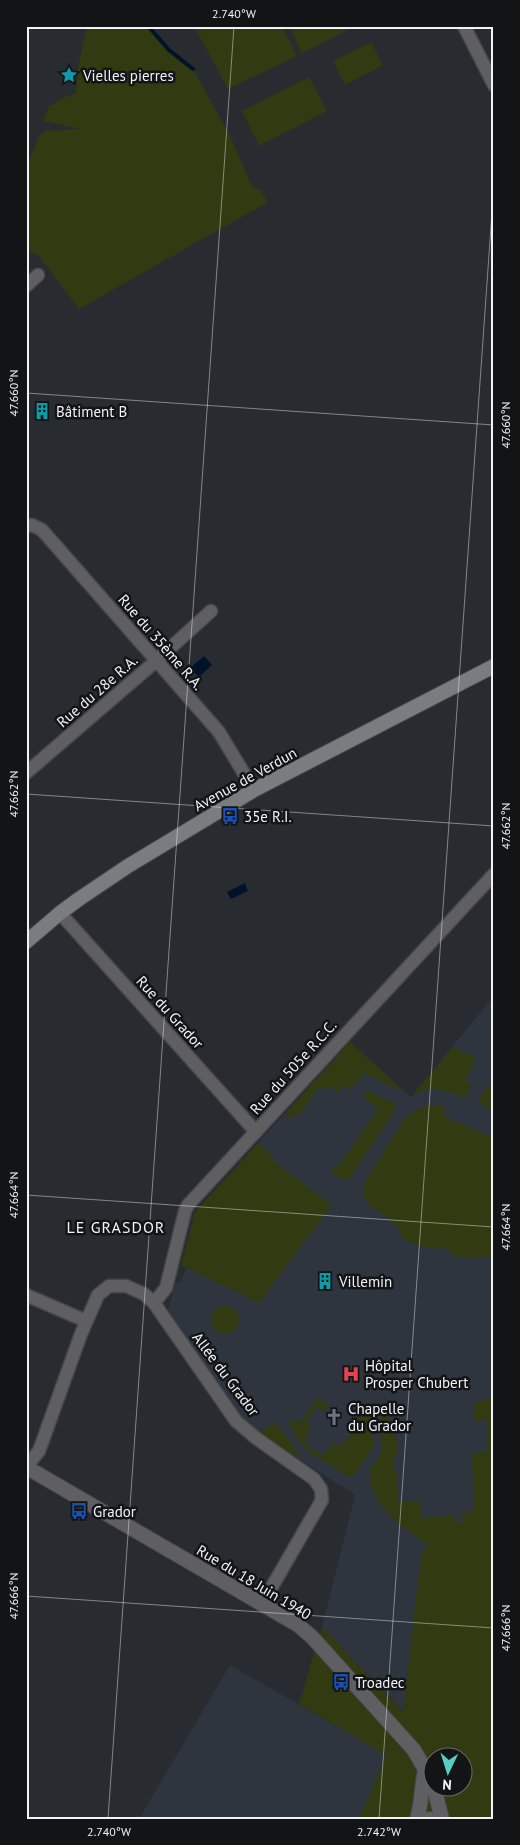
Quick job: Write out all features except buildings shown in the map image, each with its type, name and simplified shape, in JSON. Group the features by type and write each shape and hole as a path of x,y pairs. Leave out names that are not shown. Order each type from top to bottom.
{"main road":[{"name":"Avenue de Verdun","path":"26,942 60,913 128,866 254,790 494,666"}],"street":[{"path":"464,26 494,85"},
{"path":"26,286 38,275"},
{"name":"Rue du 35ème R.A.","path":"29,525 42,530 219,732 254,790"},
{"name":"Rue du 28e R.A.","path":"26,773 156,662 211,611"},
{"name":"Rue du 505e R.C.C.","path":"154,1303 166,1288 186,1209 494,874"},
{"name":"Rue du Grador","path":"60,913 256,1132"},
{"name":"Allée du Grador","path":"26,1467 39,1451 86,1321 98,1295 109,1286 117,1284 136,1289 154,1303 236,1421 256,1438 314,1479 321,1490 322,1500 262,1604"},
{"path":"26,1295 86,1321"},
{"name":"Rue du 18 Juin 1940","path":"26,1467 298,1625 312,1637 414,1750 422,1764"},
{"name":"Rue du 18 Juin 1940","path":"417,1819 422,1798"},
{"path":"437,1798 442,1819"}],"shaded area":[{"name":"Hôpital Prosper Chubert","path":"494,996 494,1798 472,1770 472,1748 438,1748 322,1627 355,1495 240,1421 167,1316 175,1284 180,1282 187,1268 181,1265 195,1212 350,1042 411,1097"},
{"path":"230,1665 387,1755 359,1819 139,1819"}],"green space":[{"path":"87,26 149,26 169,50 193,69 230,135 252,186 260,190 268,202 79,309 38,255 26,250 26,167 39,136 47,131 81,129 43,121 49,106 62,98 76,93 78,67"},
{"path":"194,26 282,26 297,56 228,89"},
{"path":"289,26 355,26 302,54"},
{"path":"371,42 383,65 345,85 333,61"},
{"path":"309,77 327,111 259,146 242,111"},
{"path":"350,1042 403,1090 364,1073 351,1090 345,1085 339,1093 331,1087 329,1089 326,1087 318,1088 301,1113 296,1114 292,1119 285,1114"},
{"path":"453,1047 476,1058 465,1081 472,1085 465,1097 435,1090 420,1092 411,1097"},
{"path":"494,1082 494,1111 479,1104 479,1101 481,1095"},
{"path":"367,1090 394,1103 396,1109 349,1179 342,1179 332,1173 330,1165 336,1169 378,1109 363,1097"},
{"path":"434,1105 446,1107 443,1116 494,1138 494,1256 457,1258 446,1248 427,1248 412,1244 401,1237 398,1227 392,1220 369,1205 363,1194 363,1185 405,1118 418,1109"},
{"path":"258,1143 268,1151 274,1162 332,1205 259,1303 181,1265 195,1212"},
{"path":"225,1306 235,1310 239,1320 235,1330 225,1334 215,1330 211,1320 215,1310"},
{"path":"318,1397 330,1406 325,1412 317,1407 306,1421 313,1428 307,1430 309,1436 304,1440 305,1443 308,1443 311,1450 319,1451 322,1456 326,1450 331,1450 331,1443 333,1442 340,1447 351,1434 347,1431 369,1402 371,1403 373,1447 354,1475 349,1477 309,1451 298,1440 289,1423 293,1418 300,1423"},
{"path":"485,1398 494,1398 494,1819 359,1819 386,1755 299,1704 322,1627 403,1712 421,1554 428,1545 390,1516 378,1501 373,1490 370,1469 381,1454 380,1412 388,1412 389,1432 396,1433 397,1456 393,1457 394,1470 397,1471 398,1501 420,1501 421,1517 455,1516 456,1523 462,1523 462,1513 474,1512 472,1453 488,1452 487,1420 474,1421 473,1402 484,1401"},
{"path":"275,1422 297,1451 294,1456 258,1433"}],"water":[{"path":"204,656 212,665 199,677 190,668"},
{"path":"245,883 248,891 231,899 227,892"}],"waterway":[{"path":"148,26 169,50 193,69"}],"place":[{"name":"Vielles pierres","path":"69,75"},
{"name":"Bâtiment B","path":"42,411"},
{"name":"35e R.I.","path":"230,816"},
{"name":"Villemin","path":"325,1281"},
{"name":"Hôpital Prosper Chubert","path":"351,1374"},
{"name":"Chapelle du Grador","path":"334,1417"},
{"name":"Grador","path":"79,1511"},
{"name":"Troadec","path":"341,1682"}],"district":[{"name":"LE GRASDOR","path":"116,1227"}]}
